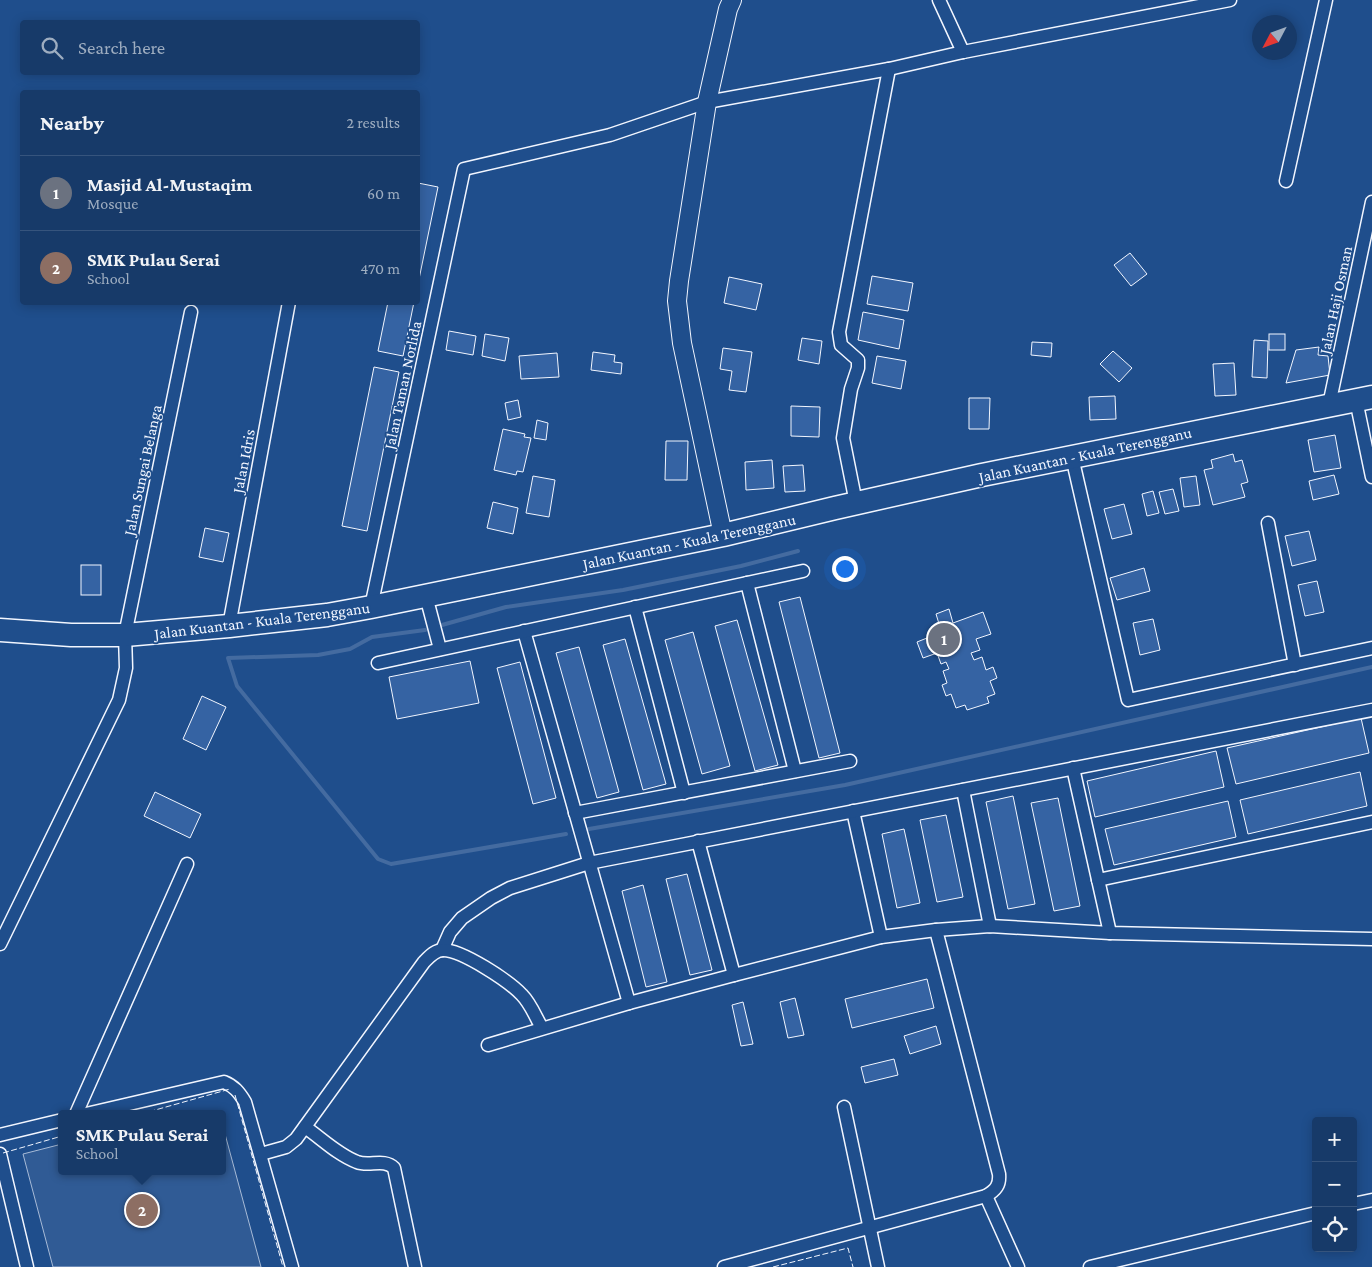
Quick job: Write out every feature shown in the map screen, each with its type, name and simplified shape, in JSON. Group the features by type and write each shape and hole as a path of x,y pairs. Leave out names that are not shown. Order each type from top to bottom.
{"highway":[{"name":"Jalan Kuantan - Kuala Terengganu","path":"0,630 71,635 125,635 327,615 723,535 856,503 1364,398"}],"street":[{"path":"723,535 682,343 677,301 707,102 728,10 732,0"},
{"path":"939,0 963,52"},
{"path":"707,102 889,69 963,52 1230,0"},
{"path":"1286,181 1326,0"},
{"path":"856,503 843,438 851,389 858,368 858,360 841,345 838,332 889,69"},
{"name":"Jalan Taman Norlida","path":"371,607 464,169 610,135 707,102"},
{"name":"Jalan Haji Osman","path":"1329,404 1372,202"},
{"name":"Jalan Idris","path":"229,626 288,305"},
{"name":"Jalan Sungai Belanga","path":"0,944 119,700 126,668 125,635 191,312"},
{"path":"1364,398 1372,477"},
{"path":"1072,457 1128,700 1372,648"},
{"path":"1268,523 1295,665"},
{"path":"378,663 803,571"},
{"path":"747,583 795,771"},
{"path":"426,596 440,649"},
{"path":"635,607 684,793"},
{"path":"524,631 629,1003"},
{"path":"442,950 450,932 462,918 490,898 510,888 589,863 1372,710"},
{"path":"575,813 850,761"},
{"path":"1074,768 1110,933"},
{"path":"963,790 990,926"},
{"path":"852,811 881,937"},
{"path":"1098,880 1372,822"},
{"path":"698,841 734,975"},
{"path":"78,1110 187,864"},
{"path":"488,1045 629,1003 881,937 936,930 990,926 1110,933 1372,938"},
{"path":"724,1267 986,1196 997,1188 1000,1182 1000,1174 936,930"},
{"path":"261,1154 286,1146 296,1139 424,962 435,952 442,950 458,953 506,980 524,996 542,1028"},
{"path":"103,1110 224,1082 238,1090 245,1102 261,1154 292,1267"},
{"path":"844,1107 878,1267"},
{"path":"0,1134 58,1121"},
{"path":"305,1127 348,1158 365,1165 384,1163 390,1164 394,1168 415,1267"},
{"path":"0,1154 27,1267"},
{"path":"986,1196 1018,1267"},
{"path":"1357,1203 1372,1200"},
{"path":"1090,1267 1312,1214"}],"shaded area":[{"path":"226,1138 261,1267 53,1267 23,1154 58,1145 58,1175 226,1175"}],"building":[{"path":"420,183 438,187 420,274"},
{"path":"1130,253 1147,274 1131,286 1114,265"},
{"path":"872,276 913,283 908,311 867,304"},
{"path":"729,277 762,284 756,310 724,303"},
{"path":"387,305 413,305 403,356 378,351"},
{"path":"863,312 904,320 899,349 858,340"},
{"path":"449,331 476,336 473,355 446,350"},
{"path":"485,334 509,338 505,361 482,356"},
{"path":"1269,334 1285,334 1285,350 1269,350"},
{"path":"802,338 822,341 819,364 798,360"},
{"path":"1254,340 1268,341 1267,378 1252,377"},
{"path":"1032,342 1052,343 1051,357 1031,355"},
{"path":"1319,347 1318,355 1328,356 1330,375 1286,383 1296,350"},
{"path":"723,348 752,352 746,392 729,390 732,371 720,369"},
{"path":"1113,351 1132,368 1119,382 1100,364"},
{"path":"593,352 615,355 614,362 622,363 621,374 591,370"},
{"path":"557,353 559,377 521,379 519,356"},
{"path":"877,356 906,361 901,389 872,383"},
{"path":"1234,363 1236,395 1215,396 1213,364"},
{"path":"374,367 399,372 367,531 342,526"},
{"path":"1115,396 1116,419 1090,420 1089,397"},
{"path":"969,398 990,398 989,429 969,429"},
{"path":"518,400 521,417 508,420 505,403"},
{"path":"791,406 820,407 819,437 791,436"},
{"path":"537,420 548,423 546,440 534,438"},
{"path":"503,429 525,434 524,437 531,438 523,472 517,471 516,475 494,470"},
{"path":"1335,435 1341,468 1314,472 1308,440"},
{"path":"666,441 688,441 687,480 665,480"},
{"path":"1233,454 1235,462 1242,460 1248,482 1241,484 1245,497 1213,505 1204,470 1213,468 1211,460"},
{"path":"772,460 774,488 746,490 745,462"},
{"path":"803,465 805,491 785,492 783,466"},
{"path":"1334,475 1339,494 1313,500 1309,481"},
{"path":"533,476 555,480 549,517 526,513"},
{"path":"1196,476 1200,505 1184,507 1180,478"},
{"path":"1173,489 1179,511 1165,514 1159,492"},
{"path":"1153,491 1159,513 1147,516 1142,494"},
{"path":"493,502 518,508 513,534 487,528"},
{"path":"1124,504 1132,534 1112,539 1104,509"},
{"path":"205,528 229,533 223,562 199,557"},
{"path":"1309,531 1316,560 1292,566 1285,536"},
{"path":"81,565 101,565 101,595 81,595"},
{"path":"1144,568 1150,591 1117,600 1110,578"},
{"path":"1317,581 1324,612 1305,616 1298,585"},
{"path":"800,597 840,753 819,758 779,602"},
{"path":"949,609 953,623 983,612 991,634 976,639 980,650 971,653 974,660 982,657 986,670 993,667 997,678 990,681 995,694 987,697 989,703 967,710 965,705 956,708 951,694 946,696 942,685 947,683 943,671 949,669 946,662 941,664 937,653 923,658 917,642 932,636 930,630 940,627 936,614"},
{"path":"1153,619 1160,650 1140,655 1133,623"},
{"path":"737,620 778,765 755,771 715,626"},
{"path":"693,632 730,766 702,774 665,640"},
{"path":"625,639 666,784 643,790 603,645"},
{"path":"579,647 619,792 597,798 556,653"},
{"path":"470,661 479,703 397,719 389,677"},
{"path":"520,662 556,798 533,804 497,668"},
{"path":"202,696 226,707 206,750 183,739"},
{"path":"1361,718 1369,753 1236,784 1227,748"},
{"path":"1216,751 1224,787 1095,817 1087,781"},
{"path":"1360,772 1367,806 1248,834 1240,800"},
{"path":"155,792 201,814 190,838 144,816"},
{"path":"1013,796 1035,904 1008,909 986,802"},
{"path":"1058,798 1080,906 1054,911 1031,803"},
{"path":"1228,801 1236,837 1114,865 1105,829"},
{"path":"946,815 963,897 937,902 920,820"},
{"path":"904,829 920,903 897,908 882,834"},
{"path":"687,874 712,970 690,975 666,879"},
{"path":"643,885 667,982 646,987 622,891"},
{"path":"927,979 934,1008 852,1028 845,999"},
{"path":"795,998 804,1035 788,1038 780,1002"},
{"path":"743,1002 753,1044 741,1046 732,1005"},
{"path":"936,1026 941,1044 910,1054 904,1036"},
{"path":"894,1059 898,1075 865,1083 861,1067"}],"waterway":[{"path":"442,625 506,607 623,590 741,566 798,551"},
{"path":"425,630 372,637 350,649 318,655 228,658 237,686 378,859 391,864 566,834"},
{"path":"589,829 845,785 1372,667"}],"fence":[{"path":"155,1110 230,1089"},
{"path":"235,1095 283,1267"},
{"path":"3,1153 58,1137"},
{"path":"773,1267 848,1248 853,1267"}],"place":[{"name":"Masjid Al-Mustaqim","path":"944,639"},
{"name":"SMK Pulau Serai","path":"142,1210"}]}
